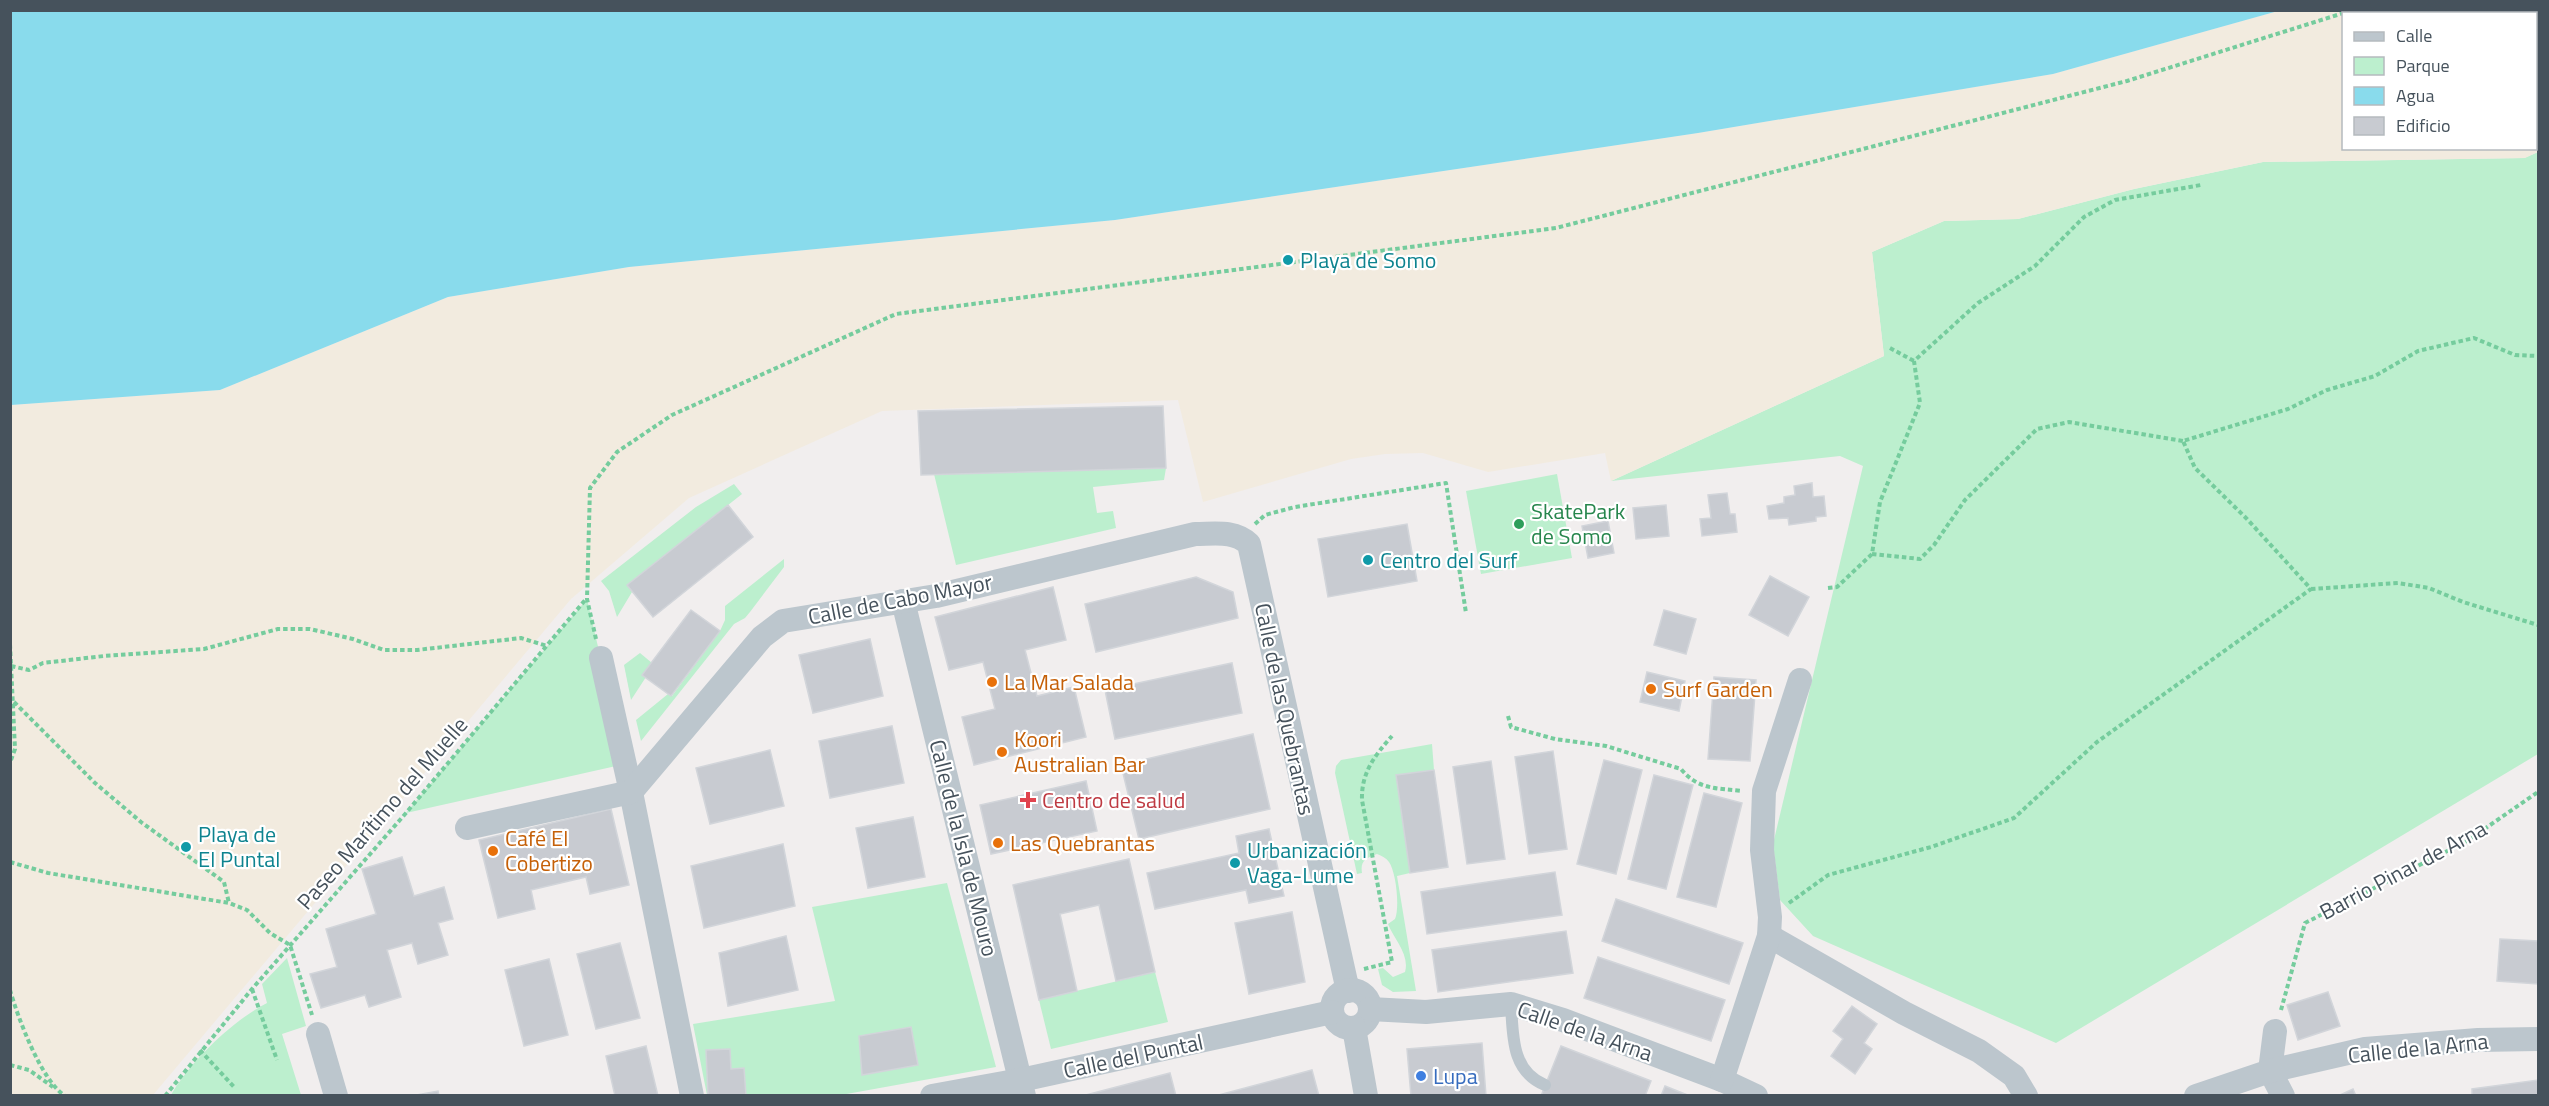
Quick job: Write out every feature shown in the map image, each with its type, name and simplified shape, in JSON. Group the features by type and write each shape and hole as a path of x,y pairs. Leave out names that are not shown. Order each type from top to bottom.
{"street":[{"name":"Calle de Cabo Mayor","path":"631,792 762,637 783,621 936,596 1195,534 1224,533 1240,536"},
{"name":"Calle de las Quebrantas","path":"1240,536 1249,544 1346,982"},
{"name":"Calle de la Isla de Mouro","path":"903,601 1023,1088"},
{"path":"601,658 631,792 692,1095"},
{"path":"1722,1080 1769,926 1762,850 1764,791 1800,680"},
{"path":"467,828 631,792"},
{"path":"1769,926 1904,1012 1979,1051 2014,1076 2026,1095"},
{"path":"1346,982 1365,997 1370,1009 1364,1023 1354,1028 1337,1023 1332,1012 1334,1001 1346,982"},
{"name":"Calle de la Arna","path":"1370,1009 1426,1012 1511,1004 1722,1080 1756,1095"},
{"name":"Calle del Puntal","path":"932,1095 1023,1088 1332,1012"},
{"path":"1354,1028 1366,1095"},
{"path":"2275,1031 2270,1071 2283,1095"},
{"path":"318,1034 336,1095"},
{"name":"Calle de la Arna","path":"2196,1095 2270,1071 2365,1049 2478,1040 2538,1039"}],"lane":[{"path":"1511,1004 1515,1054 1521,1067 1536,1081 1545,1085"}],"path":[{"path":"601,658 586,599 590,488 617,452 672,415 896,314 1556,228 2127,81 2342,13"},
{"path":"1914,360 1978,303 2035,266 2084,217 2115,200 2201,185"},
{"path":"1872,554 1920,559 1934,545 1965,500 2037,429 2068,422 2183,441 2288,409 2327,390 2375,376 2418,351 2474,338 2515,355 2538,356"},
{"path":"1890,348 1914,360"},
{"path":"1828,588 1838,587 1872,554 1880,502 1920,403 1914,360"},
{"path":"2183,441 2195,468 2247,519 2311,589"},
{"path":"1240,536 1265,515 1295,507 1446,483 1466,613"},
{"path":"1769,926 1828,875 1931,847 2014,818 2097,742 2311,589 2398,583 2429,588 2463,602 2538,625"},
{"name":"Paseo Marítimo del Muelle","path":"165,1095 200,1050 586,599"},
{"path":"11,666 29,670 43,663 204,649 278,629 310,629 353,639 384,650 417,650 520,638 547,646"},
{"path":"10,644 15,749 10,763"},
{"path":"14,702 95,783 141,822 224,882 229,903"},
{"path":"1508,716 1511,727 1555,738 1606,746 1681,770 1699,785 1764,791"},
{"path":"1346,982 1392,962 1362,800 1361,782 1392,736"},
{"name":"Barrio Pinar de Arna","path":"2275,1031 2305,923 2467,841 2538,792"},
{"path":"10,862 48,873 229,903 248,910 270,933 290,945 318,1034"},
{"path":"252,989 277,1060"},
{"path":"10,990 31,1045 56,1089"},
{"path":"200,1050 234,1087"},
{"path":"10,1065 29,1071 65,1095"}],"green space":[{"path":"2538,152 2538,754 2056,1043 1813,936 1780,900 1773,844 1863,466 1840,456 1611,481 1884,356 1872,252 1944,221 2018,219 2134,189 2263,162 2524,158"},
{"path":"1166,468 1164,480 1093,487 1097,513 1113,511 1116,528 956,565 934,474"},
{"name":"SkatePark de Somo","path":"1557,474 1572,558 1481,574 1466,491"},
{"path":"734,484 742,494 627,585 632,592 617,617 609,591 601,581 696,507"},
{"path":"784,559 784,567 750,612 734,624 641,741 636,720 668,694 672,696 720,631 725,620 725,606"},
{"path":"587,599 625,764 406,813"},
{"path":"640,653 652,663 631,700 624,665"},
{"path":"1432,744 1434,770 1396,775 1410,873 1397,876 1416,991 1393,992 1382,985 1378,969 1383,968 1393,977 1405,972 1406,966 1403,953 1388,924 1395,919 1396,914 1394,873 1388,861 1377,854 1365,861 1362,873 1357,874 1335,773 1336,766 1341,760"},
{"path":"947,883 996,1067 841,1095 707,1095 693,1024 835,1001 812,907"},
{"path":"287,958 306,1026 282,1034 301,1095 171,1095 189,1069 213,1043 240,1020 267,1003 262,984"},
{"path":"1155,972 1168,1022 1051,1049 1039,1000"}],"sand":[{"path":"2278,11 2538,11 2538,152 2525,158 2263,162 2134,189 2018,219 1944,221 1872,252 1884,356 1611,481 1605,453 1488,472 1423,453 1385,454 1351,459 1203,502 1178,400 882,411 689,498 571,599 153,1095 11,1096 11,405 220,390 448,297 629,267 1115,220 1698,133 2053,74"}],"water":[{"path":"11,10 2278,11 2053,74 1698,133 1115,220 629,267 448,297 220,390 11,405"}],"building":[{"path":"1163,406 1166,468 921,475 918,411"},
{"path":"1812,483 1813,497 1824,496 1826,516 1816,517 1816,521 1789,525 1788,518 1769,519 1767,506 1784,503 1784,497 1795,495 1794,486"},
{"path":"1727,493 1730,514 1735,514 1737,532 1702,536 1700,519 1711,518 1708,495"},
{"path":"728,505 753,537 653,617 627,585"},
{"path":"1666,505 1669,536 1636,539 1633,508"},
{"path":"1608,521 1614,553 1588,558 1582,526"},
{"name":"Centro del Surf","path":"1407,524 1417,581 1328,597 1318,539"},
{"path":"1770,576 1809,597 1788,636 1749,615"},
{"path":"1196,577 1233,592 1238,618 1096,652 1085,604"},
{"path":"1053,587 1066,640 1025,650 1037,696 1074,687 1086,737 974,765 962,717 995,709 983,662 949,670 935,617"},
{"path":"691,610 720,631 671,696 642,675"},
{"path":"1664,610 1696,619 1686,654 1654,645"},
{"path":"870,639 883,696 813,713 799,655"},
{"path":"1232,663 1242,713 1115,739 1105,690"},
{"path":"1647,672 1685,681 1679,711 1640,702"},
{"path":"1714,677 1756,680 1750,761 1708,759"},
{"path":"892,726 904,783 830,798 819,741"},
{"path":"1253,734 1270,809 1139,839 1121,765"},
{"path":"770,750 784,806 710,824 696,768"},
{"path":"1553,751 1567,849 1529,854 1515,757"},
{"path":"1604,760 1642,770 1616,874 1577,864"},
{"path":"1491,761 1505,859 1467,864 1453,767"},
{"path":"1434,770 1448,867 1410,873 1396,775"},
{"path":"1654,775 1693,785 1666,889 1628,879"},
{"path":"1086,781 1097,831 991,854 980,805"},
{"path":"1704,793 1742,803 1716,907 1677,897"},
{"path":"611,809 629,885 590,894 586,877 531,890 535,909 498,918 479,840"},
{"path":"913,817 925,877 868,888 856,828"},
{"name":"Urbanización Vaga-Lume","path":"1269,829 1284,896 1249,903 1246,890 1155,909 1147,873 1239,853 1236,836"},
{"path":"783,844 795,906 704,928 691,866"},
{"path":"402,857 414,896 444,887 453,919 438,923 448,955 418,964 412,943 387,950 401,997 369,1007 365,995 321,1008 310,974 337,967 326,929 376,914 362,869"},
{"path":"1129,859 1155,972 1116,981 1099,905 1060,914 1077,991 1039,1000 1013,885"},
{"path":"1555,872 1562,915 1427,934 1421,892"},
{"path":"1616,899 1743,943 1729,984 1602,941"},
{"path":"1292,912 1305,982 1249,994 1235,923"},
{"path":"1566,931 1573,973 1438,992 1432,950"},
{"path":"786,936 798,990 728,1006 719,953"},
{"path":"2500,939 2538,941 2538,984 2497,981"},
{"path":"620,943 640,1018 596,1029 577,954"},
{"path":"1598,957 1725,1000 1711,1041 1584,998"},
{"path":"549,959 568,1035 524,1046 505,970"},
{"path":"2328,992 2340,1026 2298,1040 2287,1005"},
{"path":"1852,1006 1877,1024 1864,1043 1872,1049 1855,1074 1831,1056 1843,1039 1833,1031"},
{"path":"911,1027 918,1065 862,1075 859,1036"},
{"path":"1482,1043 1486,1096 1411,1096 1407,1049"},
{"path":"646,1046 658,1096 615,1096 606,1056"},
{"path":"1561,1046 1651,1081 1645,1096 1541,1096"},
{"path":"730,1049 731,1069 744,1068 746,1096 708,1096 706,1050"},
{"path":"1312,1070 1319,1096 1215,1096"},
{"path":"1170,1073 1176,1096 1082,1096"},
{"path":"2538,1080 2538,1096 2472,1096 2472,1089"},
{"path":"1665,1086 1690,1096 1661,1096"},
{"path":"2353,1089 2356,1096 2338,1096"},
{"path":"438,1091 439,1096 411,1096"}],"place":[{"name":"Playa de Somo","path":"1288,260"},
{"name":"SkatePark de Somo","path":"1519,524"},
{"name":"Centro del Surf","path":"1368,560"},
{"name":"La Mar Salada","path":"992,682"},
{"name":"Surf Garden","path":"1651,689"},
{"name":"Koori Australian Bar","path":"1002,752"},
{"name":"Centro de salud","path":"1028,800"},
{"name":"Las Quebrantas","path":"998,843"},
{"name":"Playa de El Puntal","path":"186,847"},
{"name":"Café El Cobertizo","path":"493,851"},
{"name":"Urbanización Vaga-Lume","path":"1235,863"},
{"name":"Lupa","path":"1421,1076"}]}
